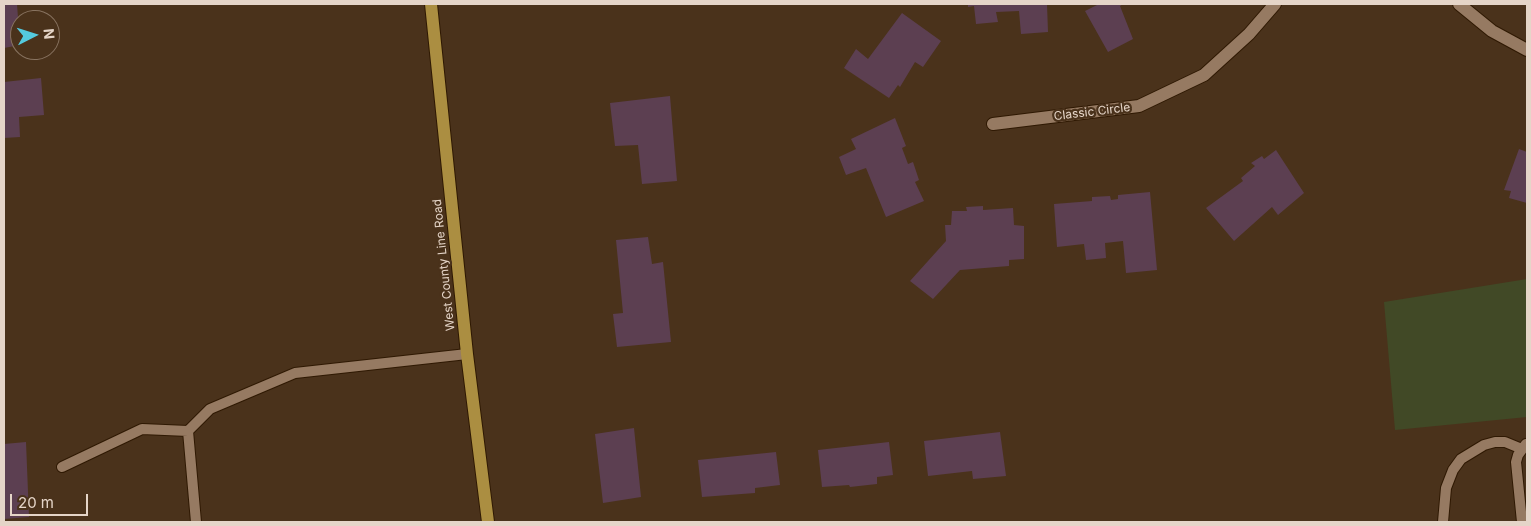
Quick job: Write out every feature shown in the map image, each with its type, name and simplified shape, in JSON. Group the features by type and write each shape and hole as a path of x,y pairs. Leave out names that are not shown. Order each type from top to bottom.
{"main road":[{"name":"West County Line Road","path":"431,4 467,354 488,522"}],"street":[{"name":"Classic Circle","path":"993,124 1139,106 1204,75 1249,34 1275,4"},
{"path":"1459,4 1492,31 1527,50"}],"lane":[{"path":"62,467 142,429 188,431 210,409 295,372 467,354"},
{"path":"188,431 196,522"},
{"path":"1443,522 1446,488 1453,470 1461,459 1484,445 1495,442 1525,446 1516,462 1524,520"}],"green space":[{"path":"1527,279 1527,417 1395,430 1384,302"}],"building":[{"path":"4,4 17,4 17,10 10,10 10,47 4,48"},
{"path":"968,4 1047,4 1048,32 1021,34 1019,11 996,12 998,22 976,24 974,6 968,7"},
{"path":"1099,4 1123,4 1120,6 1133,39 1108,52 1085,11"},
{"path":"902,13 941,41 923,67 915,62 900,87 898,85 889,98 844,68 856,49 868,59"},
{"path":"41,78 44,115 19,117 20,137 4,138 4,82"},
{"path":"670,96 677,181 642,184 638,145 615,146 610,103"},
{"path":"895,118 906,146 902,148 908,164 913,162 919,180 915,182 924,201 886,217 866,168 846,175 839,157 856,149 851,139"},
{"path":"1519,149 1527,152 1527,203 1509,198 1511,191 1504,190"},
{"path":"1276,150 1304,193 1278,215 1272,207 1234,241 1206,208 1243,181 1241,178 1255,166 1251,163 1262,156 1264,159"},
{"path":"1150,192 1157,270 1126,273 1123,241 1105,243 1106,258 1086,260 1084,244 1057,247 1054,204 1092,201 1092,197 1110,196 1111,200 1118,199 1118,195"},
{"path":"983,206 983,210 1013,208 1014,225 1024,226 1024,259 1009,260 1009,266 960,270 933,299 910,281 946,241 945,225 951,225 952,211 967,211 966,207"},
{"path":"648,237 652,264 663,262 671,342 617,347 613,314 623,313 616,240"},
{"path":"634,428 641,497 603,503 595,434"},
{"path":"1000,432 1006,476 973,479 972,471 928,476 924,441"},
{"path":"26,442 29,517 4,519 4,444"},
{"path":"889,442 893,475 877,477 877,484 850,487 849,485 822,487 818,450"},
{"path":"776,452 780,485 755,488 755,493 702,497 698,460"}]}
